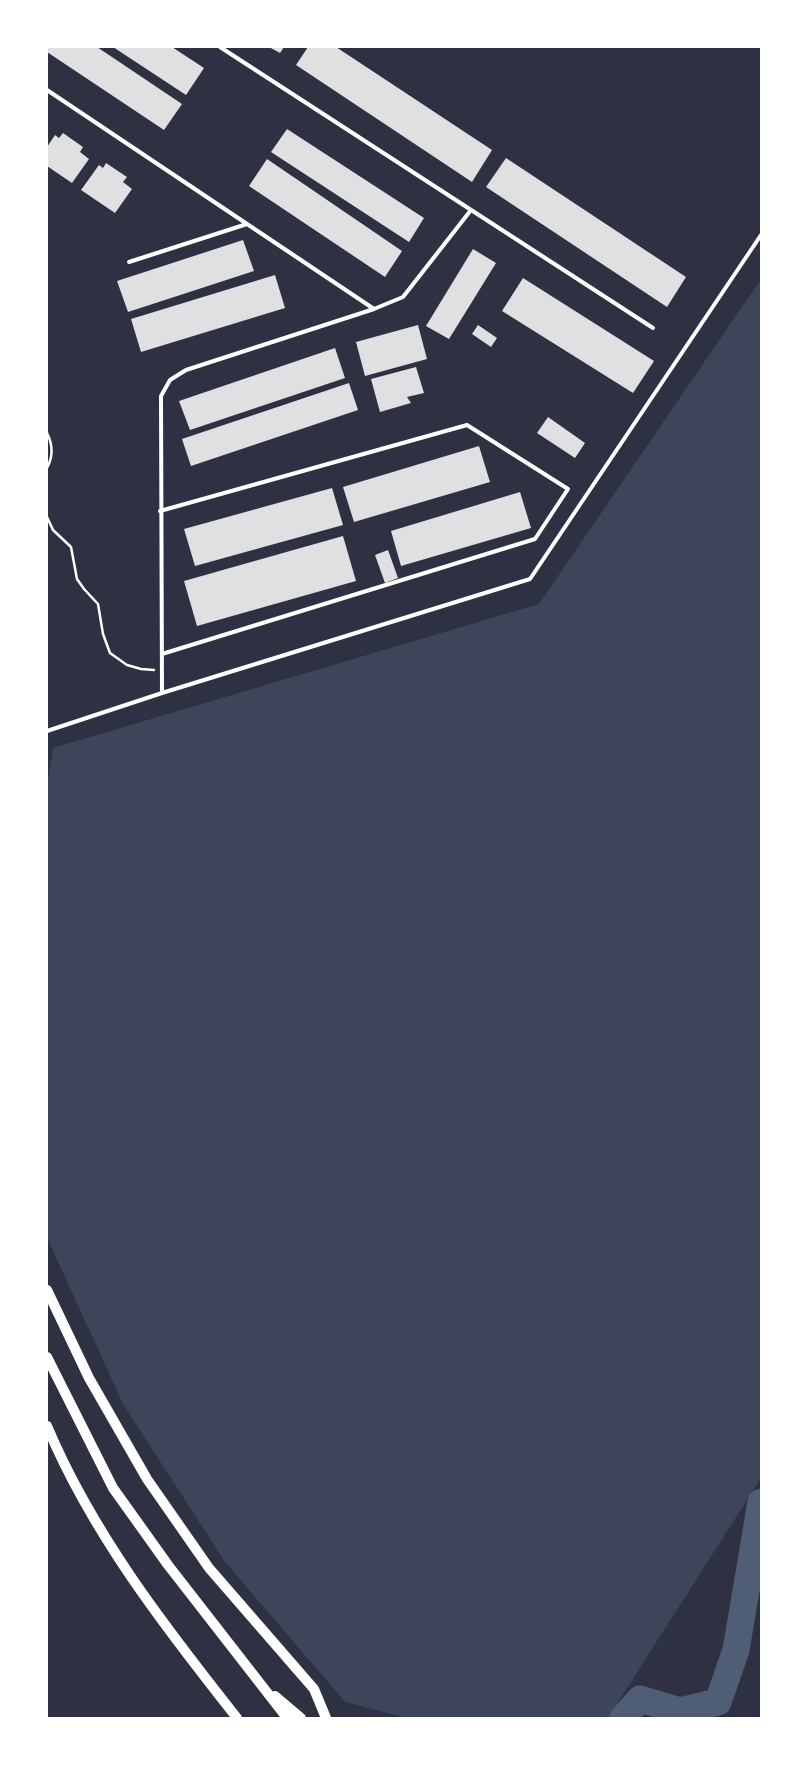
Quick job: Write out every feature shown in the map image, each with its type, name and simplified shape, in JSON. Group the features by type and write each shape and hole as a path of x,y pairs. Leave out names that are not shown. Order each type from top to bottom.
{"main road":[{"path":"47,1290 89,1378 147,1479 209,1568 314,1689 326,1718"},
{"path":"47,1357 113,1488 168,1565 287,1718"},
{"path":"47,1426 58,1451 100,1527 153,1611 234,1716"},
{"path":"257,1681 300,1718"}],"street":[{"path":"220,47 653,328"},
{"path":"47,90 374,309"},
{"path":"162,693 160,511 161,396 170,380 186,370 374,309 403,297 470,210"},
{"path":"129,262 247,224"},
{"path":"47,731 162,693 530,579 761,235"},
{"path":"160,511 467,425 568,489 535,539 162,654"}],"path":[{"path":"47,433 51,440 52,451 47,468"},
{"path":"47,517 53,530 71,547 78,579 84,589 98,604 103,634 110,653 126,665 141,669 162,671"}],"shaded area":[{"path":"761,279 761,1478 608,1718 407,1718 345,1702 225,1562 123,1404 49,1242 47,1230 47,786 53,748 539,604"}],"building":[{"path":"47,47 97,47 182,104 164,130 47,52"},
{"path":"113,47 172,47 204,68 186,95"},
{"path":"269,47 284,47 280,53"},
{"path":"308,47 336,47 492,150 472,182 296,65"},
{"path":"287,129 424,218 409,242 271,152"},
{"path":"63,133 83,147 80,152 89,159 72,183 47,166 47,147 55,135 59,138"},
{"path":"506,158 686,277 667,307 486,187"},
{"path":"267,159 402,251 385,277 249,186"},
{"path":"106,163 127,177 123,182 132,189 115,213 81,190 99,165 103,168"},
{"path":"243,240 254,271 128,312 117,281"},
{"path":"473,249 496,263 449,339 426,326"},
{"path":"275,275 285,308 141,352 131,319"},
{"path":"523,278 654,361 633,393 502,311"},
{"path":"418,325 427,359 365,376 356,342"},
{"path":"478,325 497,338 491,347 472,334"},
{"path":"335,348 345,378 190,430 179,401"},
{"path":"416,367 424,393 407,397 411,403 380,412 371,379"},
{"path":"349,383 358,410 191,466 182,439"},
{"path":"548,417 585,443 575,458 537,433"},
{"path":"479,446 490,482 354,522 343,487"},
{"path":"332,488 343,525 195,566 184,529"},
{"path":"520,492 531,528 401,566 391,531"},
{"path":"343,536 356,581 197,626 184,581"},
{"path":"388,550 398,578 385,583 375,555"}],"waterway":[{"path":"623,1718 640,1699 680,1711 718,1702 736,1650 761,1502"}]}
